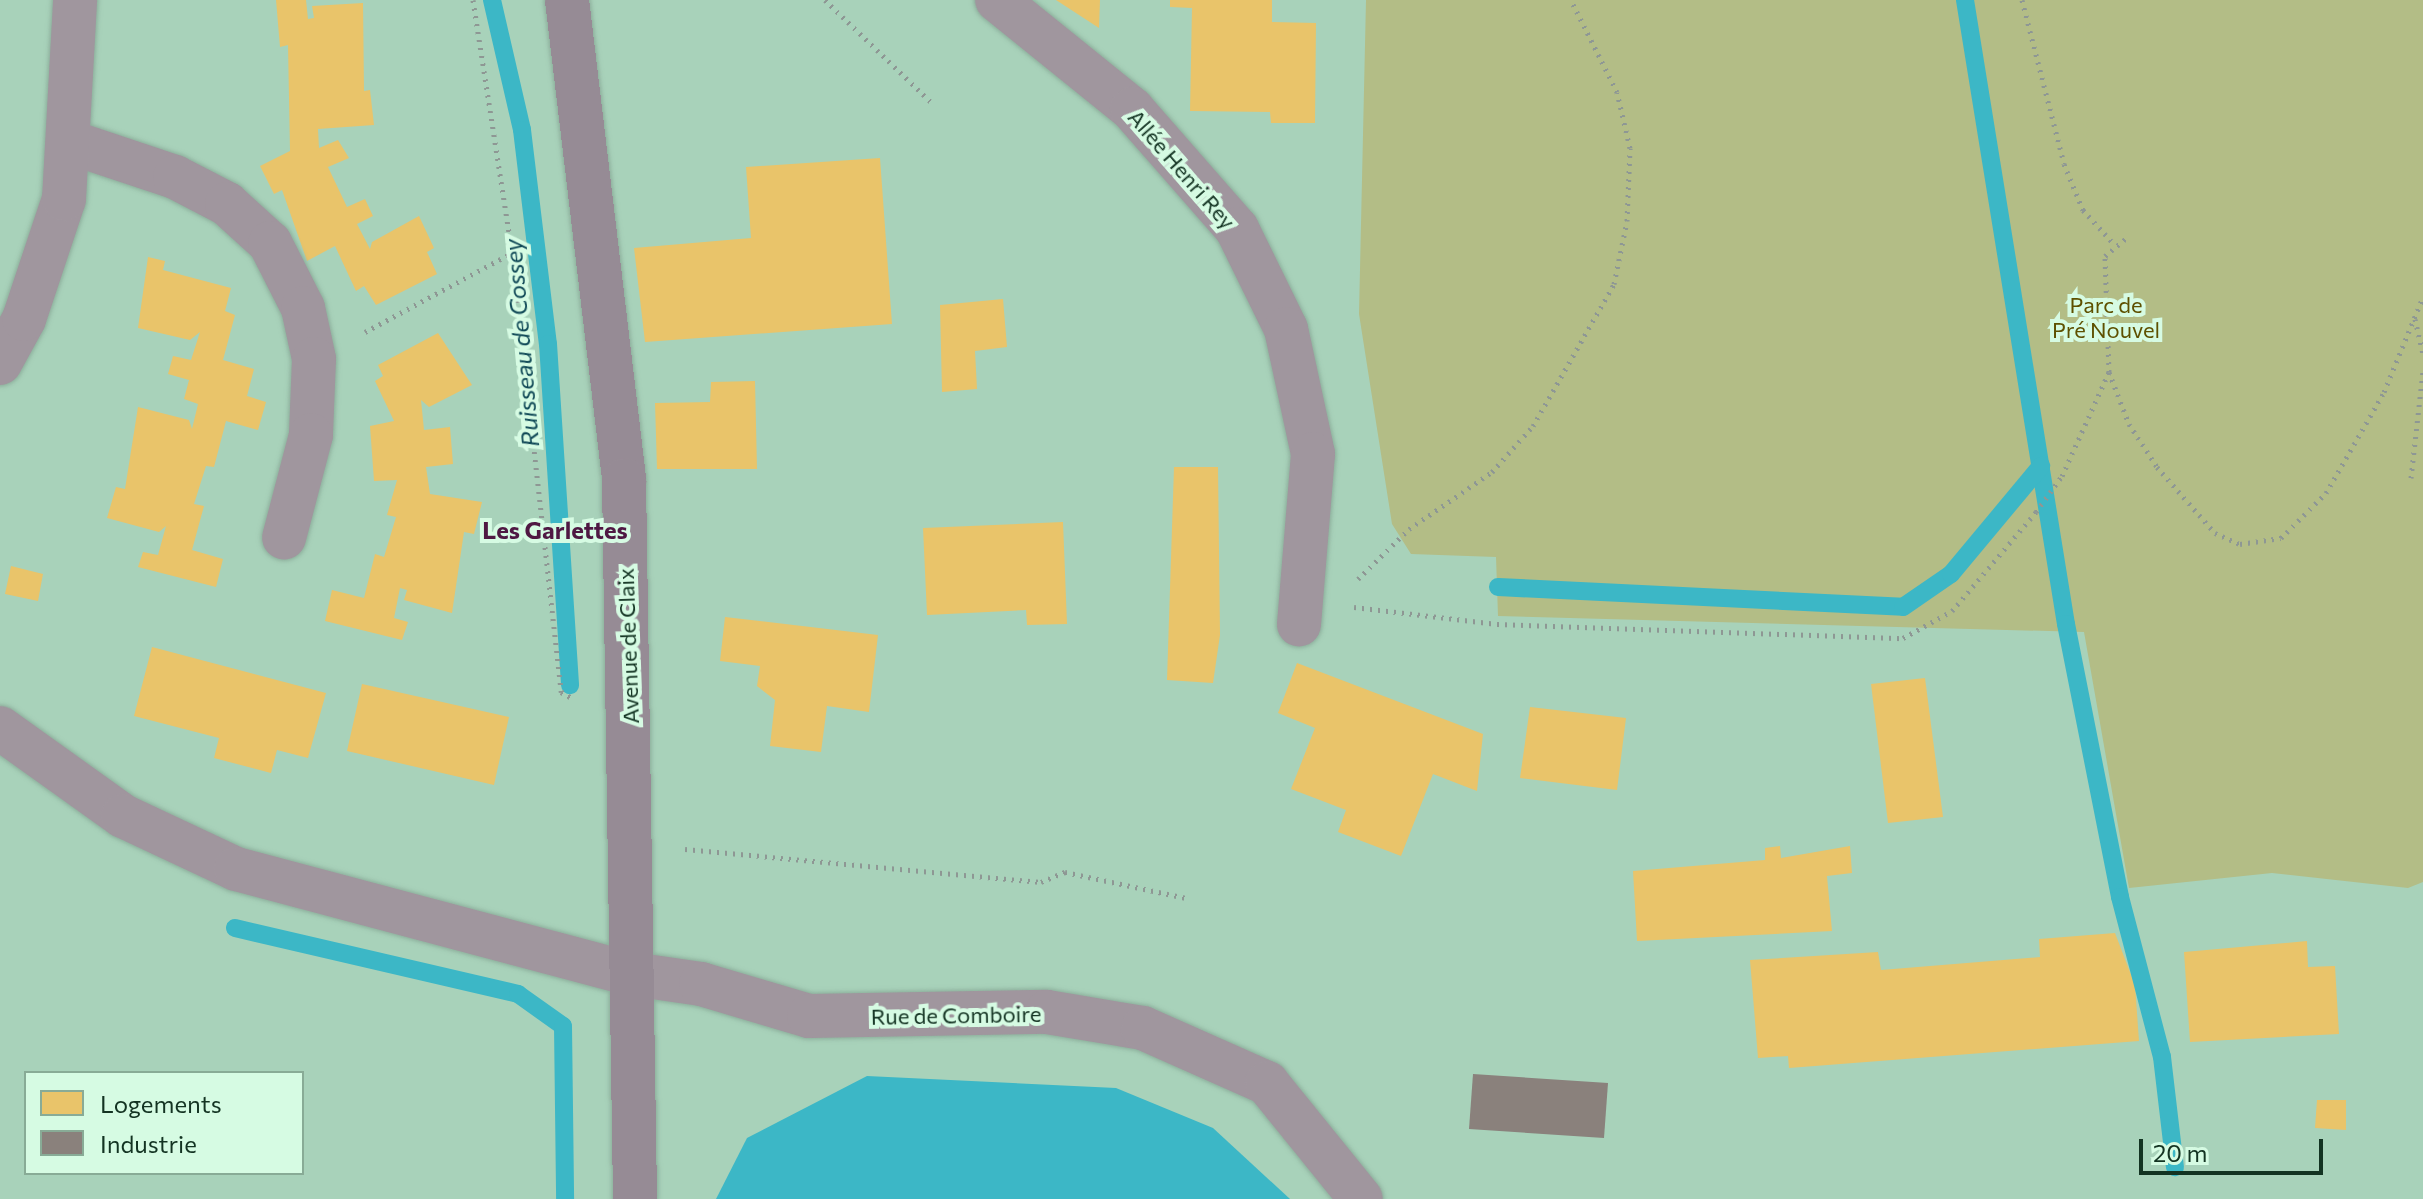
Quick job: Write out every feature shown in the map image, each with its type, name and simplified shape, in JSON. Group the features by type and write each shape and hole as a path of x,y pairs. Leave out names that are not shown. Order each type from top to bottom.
{"main road":[{"name":"Avenue de Claix","path":"567,0 624,480 635,847 632,974 635,1199"}],"street":[{"path":"0,363 24,319 64,199 70,142 75,0"},
{"name":"Allée Henri Rey","path":"997,0 1132,109 1237,229 1286,329 1313,454 1316,614"},
{"path":"70,142 175,177 249,224 270,243 303,308 314,359 311,435 284,538"},
{"name":"Rue de Comboire","path":"0,728 123,816 236,869 632,974 701,984 809,1016 1047,1012 1143,1028 1267,1083 1361,1199"}],"path":[{"path":"473,0 512,253 561,692 581,703"},
{"path":"825,0 933,104"},
{"path":"1316,614 1409,529 1492,472 1533,426 1614,284 1627,221 1630,148 1617,92 1571,0"},
{"path":"2022,0 2064,164 2083,210 2114,244"},
{"path":"2129,236 2114,244 2104,271 2109,372 2129,424 2180,496 2215,533 2258,544 2281,538 2326,493 2384,392 2423,297"},
{"path":"314,359 512,253"},
{"path":"2415,318 2423,353"},
{"path":"2411,478 2423,371"},
{"path":"1316,614 1497,624 1903,638 1952,611 2036,512 2062,476 2109,372"},
{"path":"635,847 1041,882 1065,872 1186,898"}],"green space":[{"name":"Parc de Pré Nouvel","path":"1366,0 2423,0 2423,882 2408,888 2272,873 2129,888 2084,632 1498,616 1496,557 1411,554 1392,524 1359,314"}],"water":[{"path":"867,1076 1116,1088 1213,1128 1290,1199 716,1199 747,1138"}],"building: Logements":[{"path":"276,0 306,0 308,19 314,18 312,6 363,3 364,91 370,90 374,125 318,129 319,148 338,140 349,158 328,167 347,207 365,199 373,216 357,224 370,249 372,242 419,216 434,248 427,252 437,274 376,305 364,286 356,291 335,246 307,261 282,190 274,194 260,166 290,151 288,45 280,47"},
{"path":"1056,0 1100,0 1099,28"},
{"path":"1170,0 1272,0 1272,22 1316,23 1315,123 1271,123 1270,112 1190,111 1192,8 1170,7"},
{"path":"880,158 892,324 645,342 634,248 751,238 746,167"},
{"path":"148,257 165,261 163,270 231,288 225,311 235,315 223,360 254,369 247,396 266,402 258,430 226,421 214,467 206,466 194,504 204,506 192,550 223,559 216,587 138,567 143,552 158,555 166,526 159,532 107,518 116,487 125,489 138,407 189,420 192,429 198,404 184,399 189,380 168,374 173,356 191,360 200,332 190,340 138,328"},
{"path":"1003,299 1007,347 975,351 977,389 942,392 940,305"},
{"path":"438,333 472,385 429,407 421,400 424,430 450,427 453,464 426,467 430,494 482,502 474,534 464,532 452,613 404,600 407,590 400,588 394,618 408,622 402,640 325,621 332,590 364,598 375,554 384,557 396,517 387,515 397,480 374,481 370,426 394,421 375,381 383,376 378,365"},
{"path":"755,381 757,469 657,469 655,403 710,402 711,382"},
{"path":"1174,467 1218,467 1220,635 1213,683 1167,680"},
{"path":"1063,522 1067,624 1027,625 1026,610 927,615 923,528"},
{"path":"11,566 43,574 38,601 5,594"},
{"path":"725,617 878,635 869,712 827,706 821,752 770,746 775,700 757,686 760,666 720,661"},
{"path":"152,647 326,693 308,758 277,750 271,773 214,758 219,738 134,716"},
{"path":"1297,663 1483,734 1477,791 1433,774 1401,856 1338,832 1346,810 1291,789 1315,728 1278,713"},
{"path":"1925,678 1943,817 1888,823 1871,684"},
{"path":"362,684 509,717 494,785 347,751"},
{"path":"1530,707 1626,718 1617,790 1520,778"},
{"path":"1780,846 1781,858 1850,846 1852,873 1827,876 1832,931 1637,941 1633,871 1765,860 1765,848"},
{"path":"2115,933 2135,985 2139,1041 1789,1068 1788,1056 1758,1058 1750,960 1878,952 1881,970 2040,957 2039,939"},
{"path":"2307,941 2308,967 2335,966 2339,1034 2190,1042 2184,952"},
{"path":"2317,1100 2346,1100 2346,1130 2315,1128"}],"building: Industrie":[{"path":"1473,1074 1608,1083 1604,1138 1469,1129"}],"waterway":[{"name":"Ruisseau de Cossey","path":"492,0 522,130 548,344 570,685"},
{"path":"1965,0 2066,624 2120,897 2162,1057 2175,1167"},
{"path":"1498,587 1903,607 1951,574 2041,466"},
{"path":"235,928 518,994 563,1026 565,1199"}],"district":[{"name":"Les Garlettes","path":"555,530"}]}
